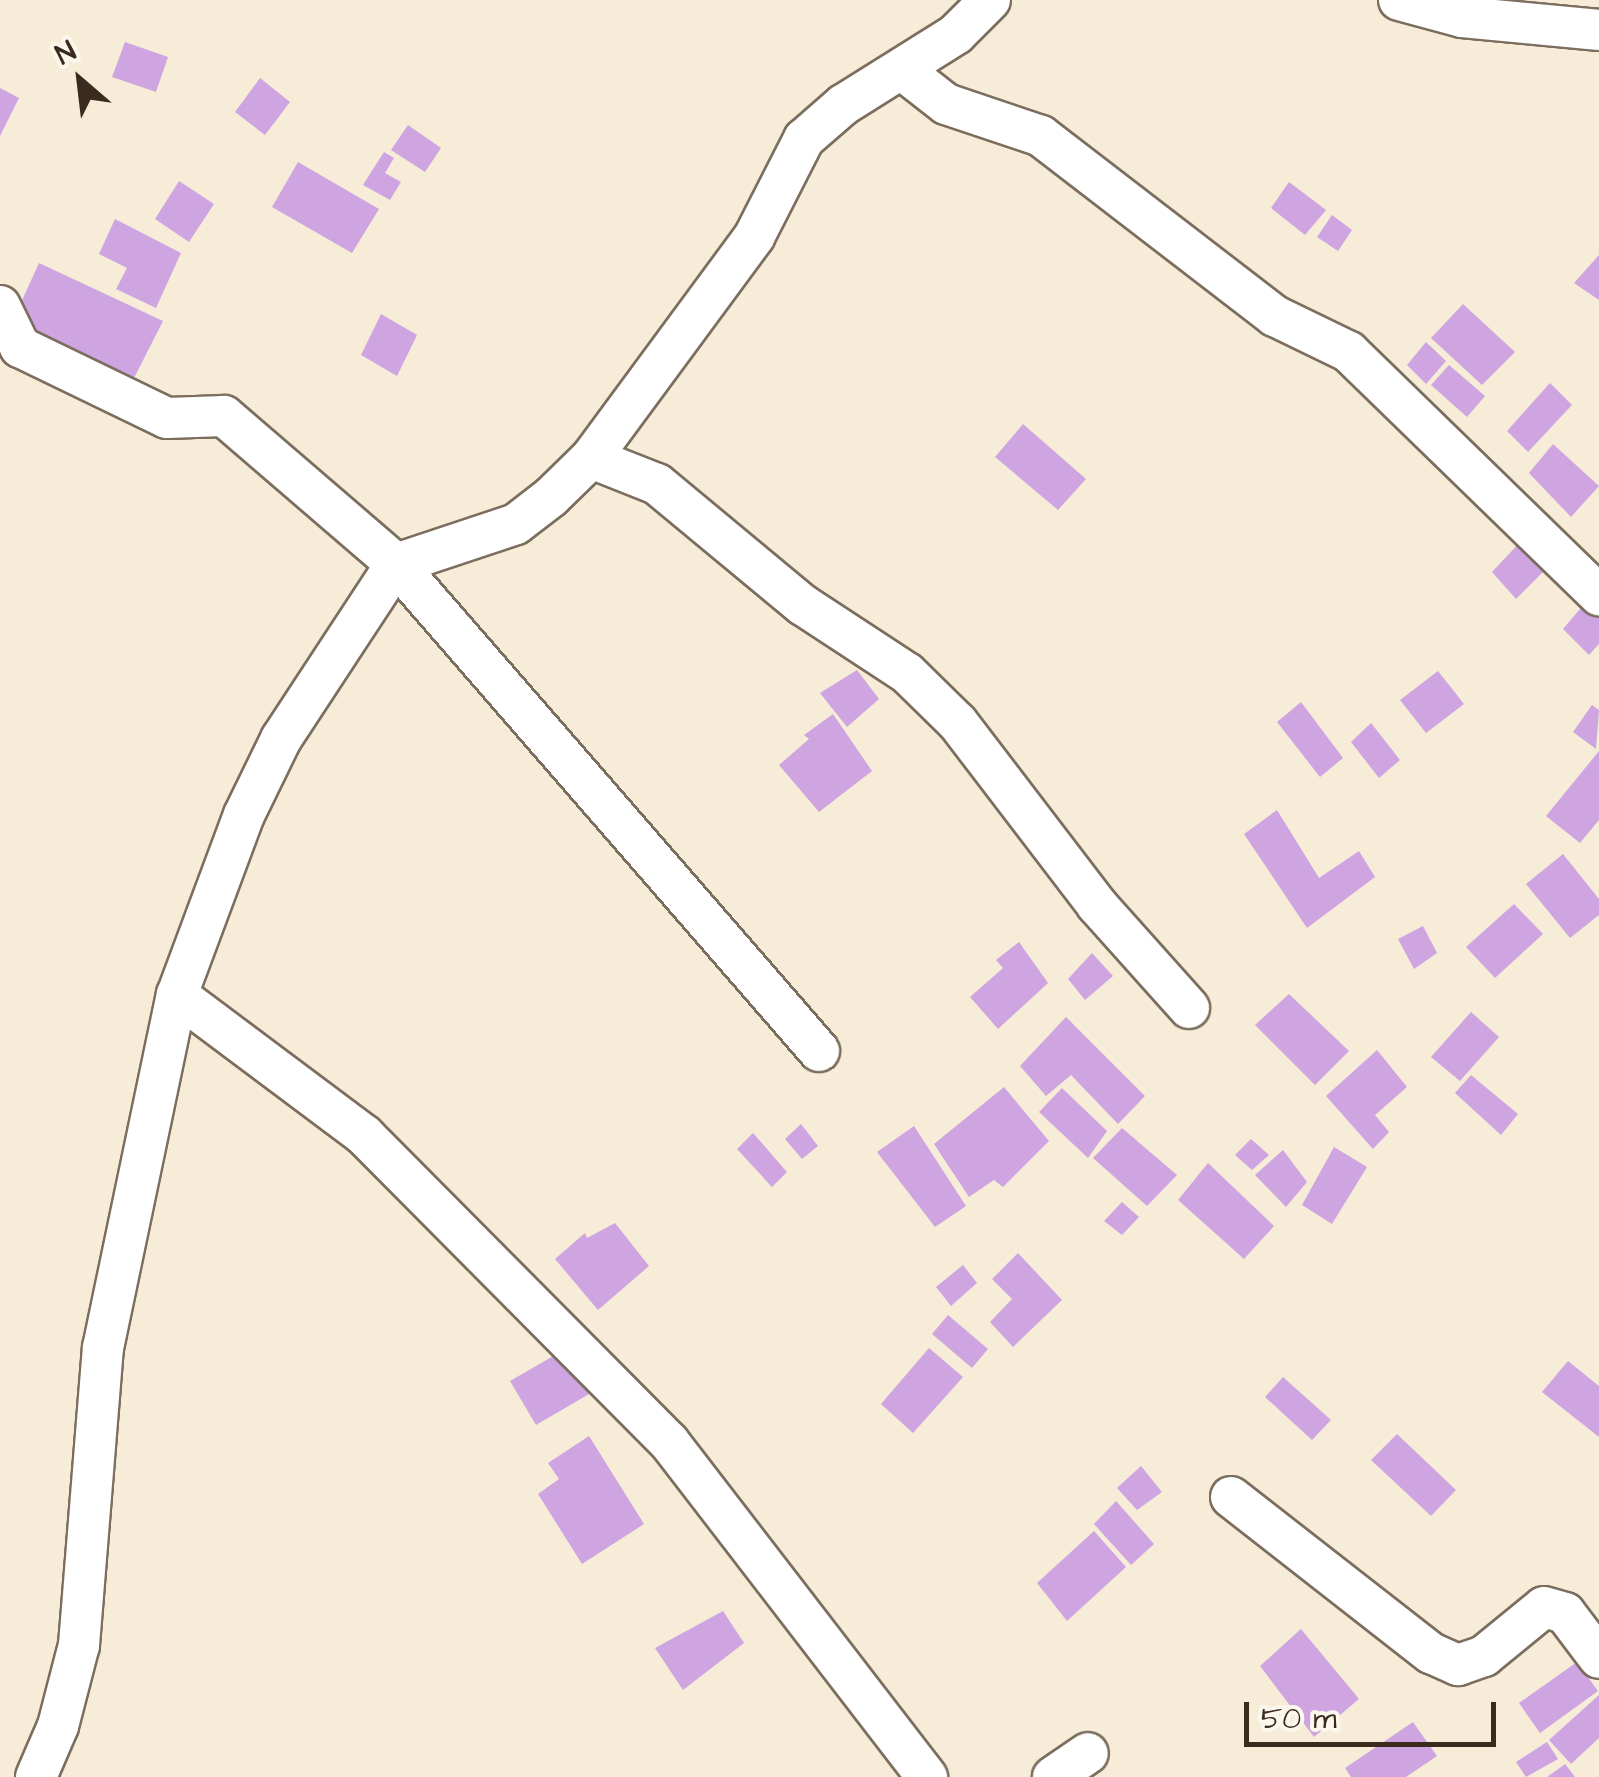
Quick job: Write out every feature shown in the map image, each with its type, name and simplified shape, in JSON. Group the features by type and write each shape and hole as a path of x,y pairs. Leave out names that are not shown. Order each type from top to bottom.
{"street":[{"path":"36,1777 58,1726 79,1644 103,1348 177,995 244,815 281,739 396,564 516,524 590,458 754,237 804,139 843,106 905,72 990,0"},
{"path":"1399,0 1462,18 1599,30"},
{"path":"905,72 946,104 1041,136 1276,316 1349,352 1599,595"},
{"path":"0,306 20,348 167,418 224,416 396,564 819,1051"},
{"path":"590,458 657,484 803,605 907,673 958,723 1097,905 1188,1008"},
{"path":"177,995 364,1135 669,1442 928,1777"},
{"path":"1231,1497 1431,1653 1458,1665 1484,1656 1544,1607 1565,1614 1599,1658"},
{"path":"1053,1777 1088,1753"}],"building":[{"path":"125,42 168,57 156,92 112,77"},
{"path":"260,78 290,102 265,135 235,112"},
{"path":"0,88 19,98 0,136"},
{"path":"408,125 441,148 425,172 391,150"},
{"path":"384,152 394,158 385,173 401,182 390,200 363,185"},
{"path":"298,162 379,209 352,253 272,207"},
{"path":"179,181 214,204 189,242 155,219"},
{"path":"1289,182 1326,210 1305,235 1271,208"},
{"path":"1332,215 1352,230 1338,251 1317,237"},
{"path":"115,219 181,253 156,308 116,289 127,268 99,254"},
{"path":"1599,255 1599,300 1574,283"},
{"path":"39,263 163,321 134,378 13,320"},
{"path":"1463,304 1515,352 1482,385 1431,338"},
{"path":"381,314 417,335 397,376 361,355"},
{"path":"1426,342 1446,361 1426,384 1407,365"},
{"path":"1449,365 1485,396 1467,417 1431,385"},
{"path":"1550,383 1572,405 1528,452 1507,431"},
{"path":"1023,424 1086,479 1058,510 995,457"},
{"path":"1553,444 1599,486 1571,517 1529,473"},
{"path":"1526,536 1553,562 1516,599 1492,572"},
{"path":"1591,596 1599,605 1599,644 1589,655 1563,629"},
{"path":"857,670 879,699 847,727 820,693"},
{"path":"1438,671 1464,704 1426,733 1400,700"},
{"path":"1301,702 1343,758 1320,777 1277,722"},
{"path":"1592,705 1599,710 1596,749 1573,732"},
{"path":"833,714 872,771 819,812 779,765 809,739 804,735"},
{"path":"1371,723 1400,760 1379,778 1351,742"},
{"path":"1599,751 1599,820 1580,843 1546,816"},
{"path":"1277,810 1319,878 1359,851 1375,877 1307,928 1244,834"},
{"path":"1563,854 1599,899 1599,915 1570,938 1526,884"},
{"path":"1514,904 1543,934 1495,978 1466,947"},
{"path":"1423,926 1437,953 1414,969 1398,939"},
{"path":"1019,942 1048,983 998,1029 970,997 1003,968 996,960"},
{"path":"1092,953 1113,976 1085,1000 1068,979"},
{"path":"1289,994 1349,1051 1315,1085 1255,1025"},
{"path":"1471,1012 1499,1037 1460,1081 1431,1057"},
{"path":"1066,1017 1145,1096 1118,1124 1071,1075 1046,1096 1020,1066"},
{"path":"1377,1050 1407,1087 1375,1115 1389,1132 1373,1149 1326,1096"},
{"path":"1471,1075 1518,1114 1501,1135 1455,1093"},
{"path":"1004,1087 1049,1141 1003,1187 994,1180 969,1197 934,1144"},
{"path":"1062,1088 1107,1131 1088,1158 1039,1112"},
{"path":"801,1124 818,1146 802,1159 785,1139"},
{"path":"914,1126 966,1206 935,1227 877,1152"},
{"path":"1122,1128 1177,1175 1147,1206 1093,1158"},
{"path":"753,1133 787,1172 772,1187 737,1149"},
{"path":"1251,1139 1269,1155 1252,1170 1235,1155"},
{"path":"1334,1147 1367,1167 1332,1224 1302,1205"},
{"path":"1283,1150 1307,1182 1286,1207 1255,1175"},
{"path":"1208,1163 1274,1226 1244,1259 1178,1200"},
{"path":"1122,1202 1139,1217 1122,1235 1104,1221"},
{"path":"615,1223 649,1266 598,1310 555,1259 585,1233 587,1238"},
{"path":"1018,1253 1062,1300 1013,1347 990,1322 1012,1299 992,1279"},
{"path":"963,1265 977,1283 951,1306 936,1287"},
{"path":"948,1315 988,1349 972,1368 932,1334"},
{"path":"569,1347 596,1390 536,1425 510,1381"},
{"path":"929,1348 963,1377 913,1433 881,1404"},
{"path":"1568,1361 1599,1386 1599,1437 1542,1392"},
{"path":"1283,1377 1331,1420 1312,1440 1265,1397"},
{"path":"1397,1434 1456,1490 1431,1516 1371,1460"},
{"path":"589,1436 644,1524 582,1564 538,1494 559,1479 548,1463"},
{"path":"1141,1466 1162,1492 1137,1510 1117,1488"},
{"path":"1116,1501 1154,1544 1131,1565 1094,1524"},
{"path":"1094,1531 1126,1567 1067,1621 1037,1583"},
{"path":"723,1611 744,1643 683,1690 655,1648"},
{"path":"1301,1629 1359,1699 1314,1737 1260,1666"},
{"path":"1577,1662 1598,1691 1540,1733 1519,1703"},
{"path":"1599,1695 1599,1738 1571,1764 1549,1740"},
{"path":"1413,1722 1437,1756 1406,1777 1351,1777 1345,1768"},
{"path":"1547,1742 1558,1759 1526,1777 1516,1762"},
{"path":"1565,1764 1575,1777 1547,1777"}]}
